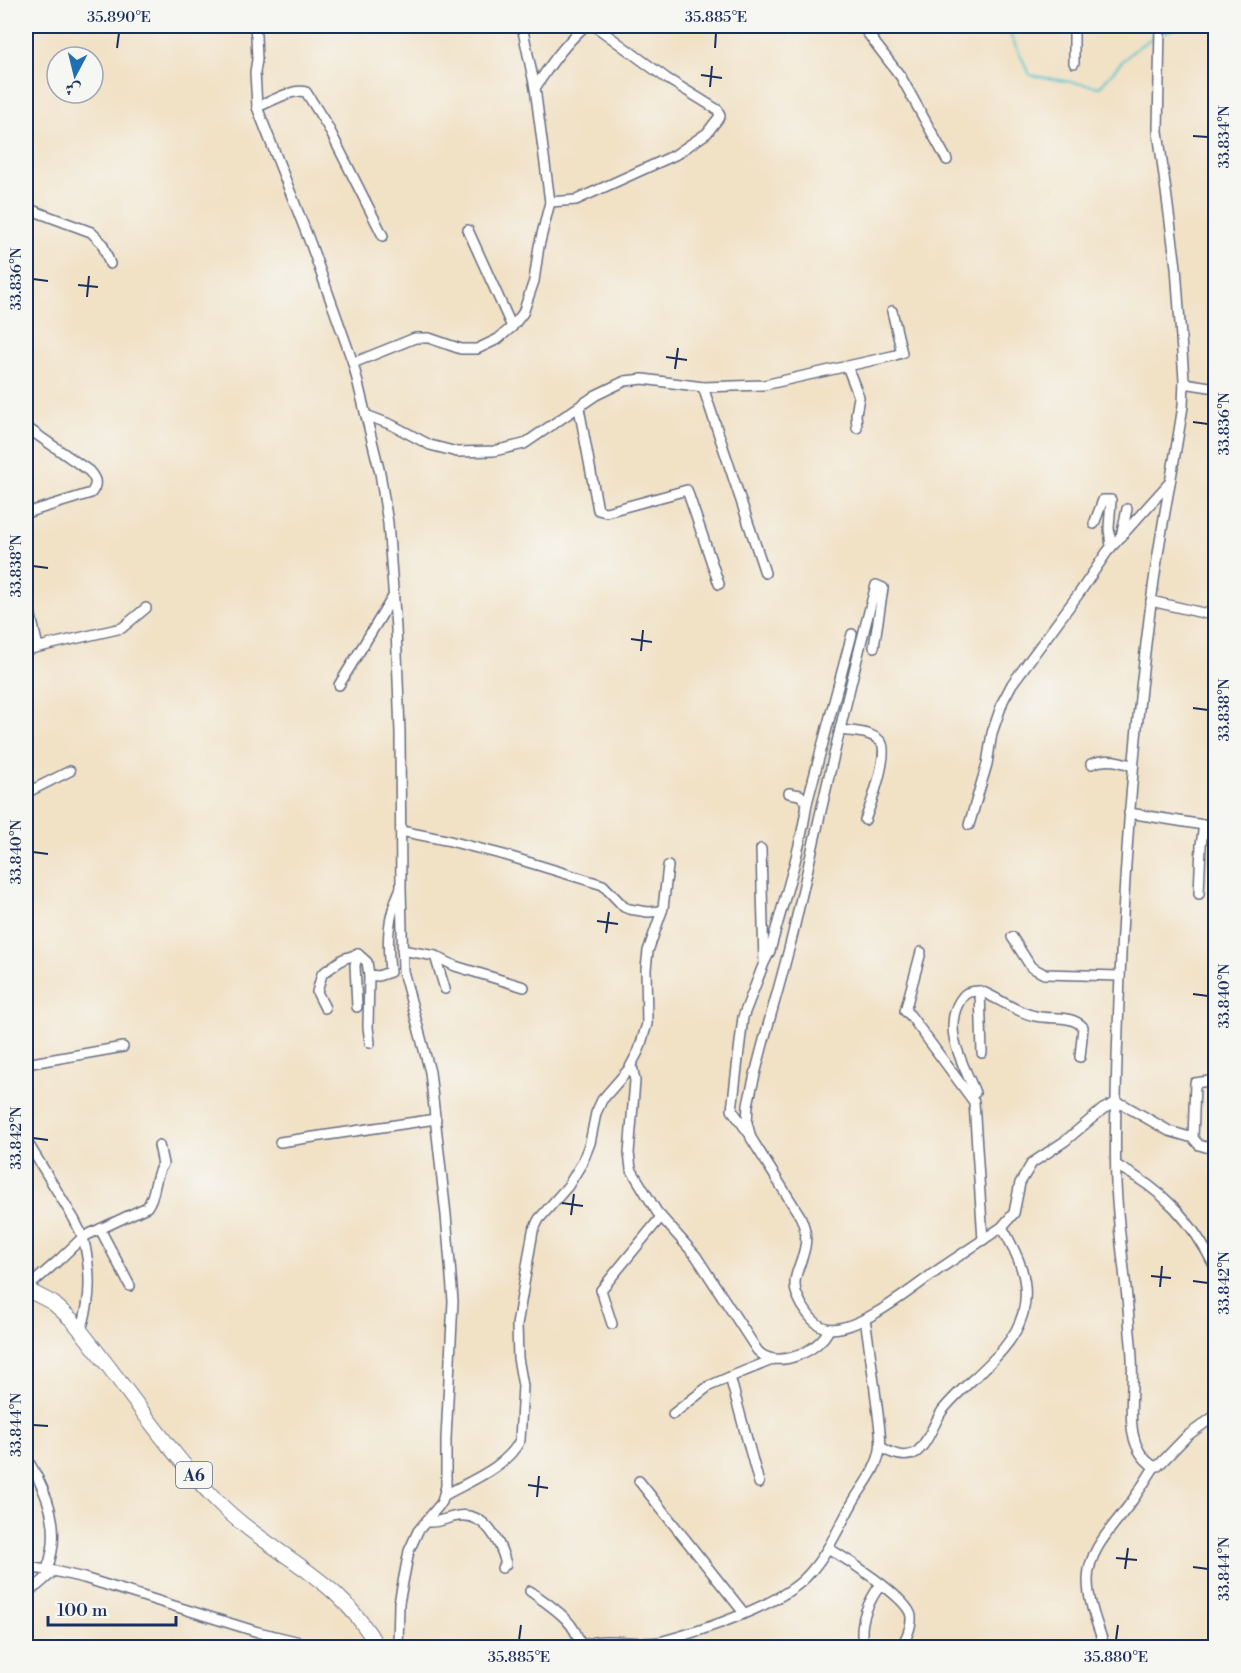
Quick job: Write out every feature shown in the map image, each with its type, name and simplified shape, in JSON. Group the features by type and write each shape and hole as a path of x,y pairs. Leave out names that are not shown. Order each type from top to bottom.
{"highway":[{"name":"A6","path":"26,1289 53,1303 81,1330 218,1503 236,1519 329,1587 360,1619 378,1647"}],"street":[{"path":"254,26 257,107 311,244 353,363 380,473 388,523 394,595 400,732 402,950 404,971 424,1043 436,1119 453,1301 445,1495 438,1508 414,1538 404,1570 399,1603 398,1647"},
{"path":"353,363 416,338 429,338 461,349 477,349 498,339 512,327 526,309 550,202 535,88 522,26"},
{"path":"535,88 568,41 585,26"},
{"path":"550,202 576,200 675,155 707,133 720,116 718,110 666,78 595,26"},
{"path":"862,26 900,75 947,160"},
{"path":"1074,26 1074,63"},
{"path":"1155,1466 1147,1461 1138,1449 1131,1425 1132,1357 1120,1246 1115,1103 1124,872 1132,766 1151,601 1172,480 1184,384 1176,267 1158,131 1160,26"},
{"path":"257,107 288,93 306,92 328,127 383,236"},
{"path":"26,208 91,232 102,243 110,264"},
{"path":"468,230 512,327"},
{"path":"366,415 392,425 430,445 457,452 494,452 524,444 609,388 625,381 643,379 728,388 764,385 866,363 902,352 892,311"},
{"path":"847,366 859,398 856,414 857,428"},
{"path":"1184,384 1215,387"},
{"path":"703,387 765,573"},
{"path":"579,408 598,510 606,512 687,490 719,584"},
{"path":"26,427 89,471 96,478 96,488 81,497 26,513"},
{"path":"969,825 987,764 992,734 1003,701 1012,684 1111,548 1172,480"},
{"path":"1094,524 1103,500 1111,500 1109,528 1111,548"},
{"path":"1121,537 1127,508"},
{"path":"749,1134 747,1124 750,1098 790,943 876,585 883,588 874,647"},
{"path":"26,594 38,647"},
{"path":"339,685 394,595"},
{"path":"1151,601 1215,616"},
{"path":"26,650 122,628 146,608"},
{"path":"852,634 770,951 743,1017 732,1110 800,1216 806,1230 806,1246 795,1288 798,1297 813,1319 818,1325 830,1329 865,1319 882,1310 1002,1227 1014,1213 1020,1183 1032,1163 1065,1141 1103,1109 1115,1103 1124,1105 1169,1131 1192,1138 1199,1145 1215,1150"},
{"path":"840,730 863,732 882,742 884,748 879,777 865,820"},
{"path":"1091,764 1100,760 1116,761 1132,766"},
{"path":"26,793 70,771"},
{"path":"789,793 800,795 807,803"},
{"path":"1129,813 1215,827"},
{"path":"1199,894 1204,825"},
{"path":"401,831 508,856 603,885 624,907 629,909 648,912 662,911"},
{"path":"761,849 764,963"},
{"path":"445,1495 504,1460 516,1448 520,1440 523,1386 518,1358 517,1325 533,1231 539,1219 568,1186 582,1163 602,1100 629,1069 639,1050 647,1024 648,951 662,911 667,888 668,866"},
{"path":"369,975 378,976 390,972 387,938 393,906 401,888"},
{"path":"1012,937 1031,967 1044,974 1120,976"},
{"path":"402,950 435,956 455,966 524,987"},
{"path":"921,952 905,1011 974,1102 983,1240"},
{"path":"358,954 367,962 369,975 370,1043"},
{"path":"357,1007 355,965 358,954"},
{"path":"325,1008 317,992 322,974 343,958 358,954"},
{"path":"435,956 445,989"},
{"path":"970,1096 975,1093 959,1056 953,1027 956,1009 963,994 969,991 980,991 991,995 1022,1013 1078,1021 1083,1027 1080,1057"},
{"path":"980,991 982,1053"},
{"path":"26,1064 123,1047"},
{"path":"629,1069 633,1070 635,1081 630,1164 642,1190 661,1217 696,1256 757,1350 772,1360"},
{"path":"1192,1138 1195,1083 1215,1080"},
{"path":"280,1142 436,1119"},
{"path":"26,1140 83,1237 90,1283 88,1305 81,1330"},
{"path":"26,1289 83,1237 147,1207 152,1200 156,1175 163,1164 159,1145"},
{"path":"1116,1165 1148,1183 1178,1210 1196,1233 1215,1269"},
{"path":"612,1324 601,1290 661,1217"},
{"path":"881,1447 902,1456 918,1451 933,1424 952,1399 991,1361 1014,1334 1024,1306 1024,1274 1021,1263 1002,1227"},
{"path":"100,1229 130,1286"},
{"path":"530,1591 558,1612 579,1636 579,1647 599,1641 641,1644 663,1641 744,1613 782,1595 802,1581 828,1548 876,1465 881,1447 865,1319"},
{"path":"673,1414 709,1386 772,1360 785,1359 815,1346 825,1338 830,1329"},
{"path":"730,1377 759,1483"},
{"path":"1105,1647 1090,1601 1088,1578 1090,1563 1098,1547 1155,1466 1162,1463 1195,1429 1215,1415"},
{"path":"26,1457 44,1490 52,1514 53,1545 50,1570 39,1585 26,1593"},
{"path":"639,1481 744,1613"},
{"path":"426,1522 439,1522 455,1516 470,1515 483,1522 502,1551 506,1564 502,1569"},
{"path":"828,1548 880,1584 910,1612 911,1623 901,1647"},
{"path":"26,1567 50,1570 112,1586 304,1645 339,1647"},
{"path":"862,1635 861,1626 880,1584"},
{"path":"266,1647 272,1635"}],"waterway":[{"path":"1006,26 1030,75 1100,87 1133,51 1158,35"},
{"path":"1163,33 1183,26"}]}
